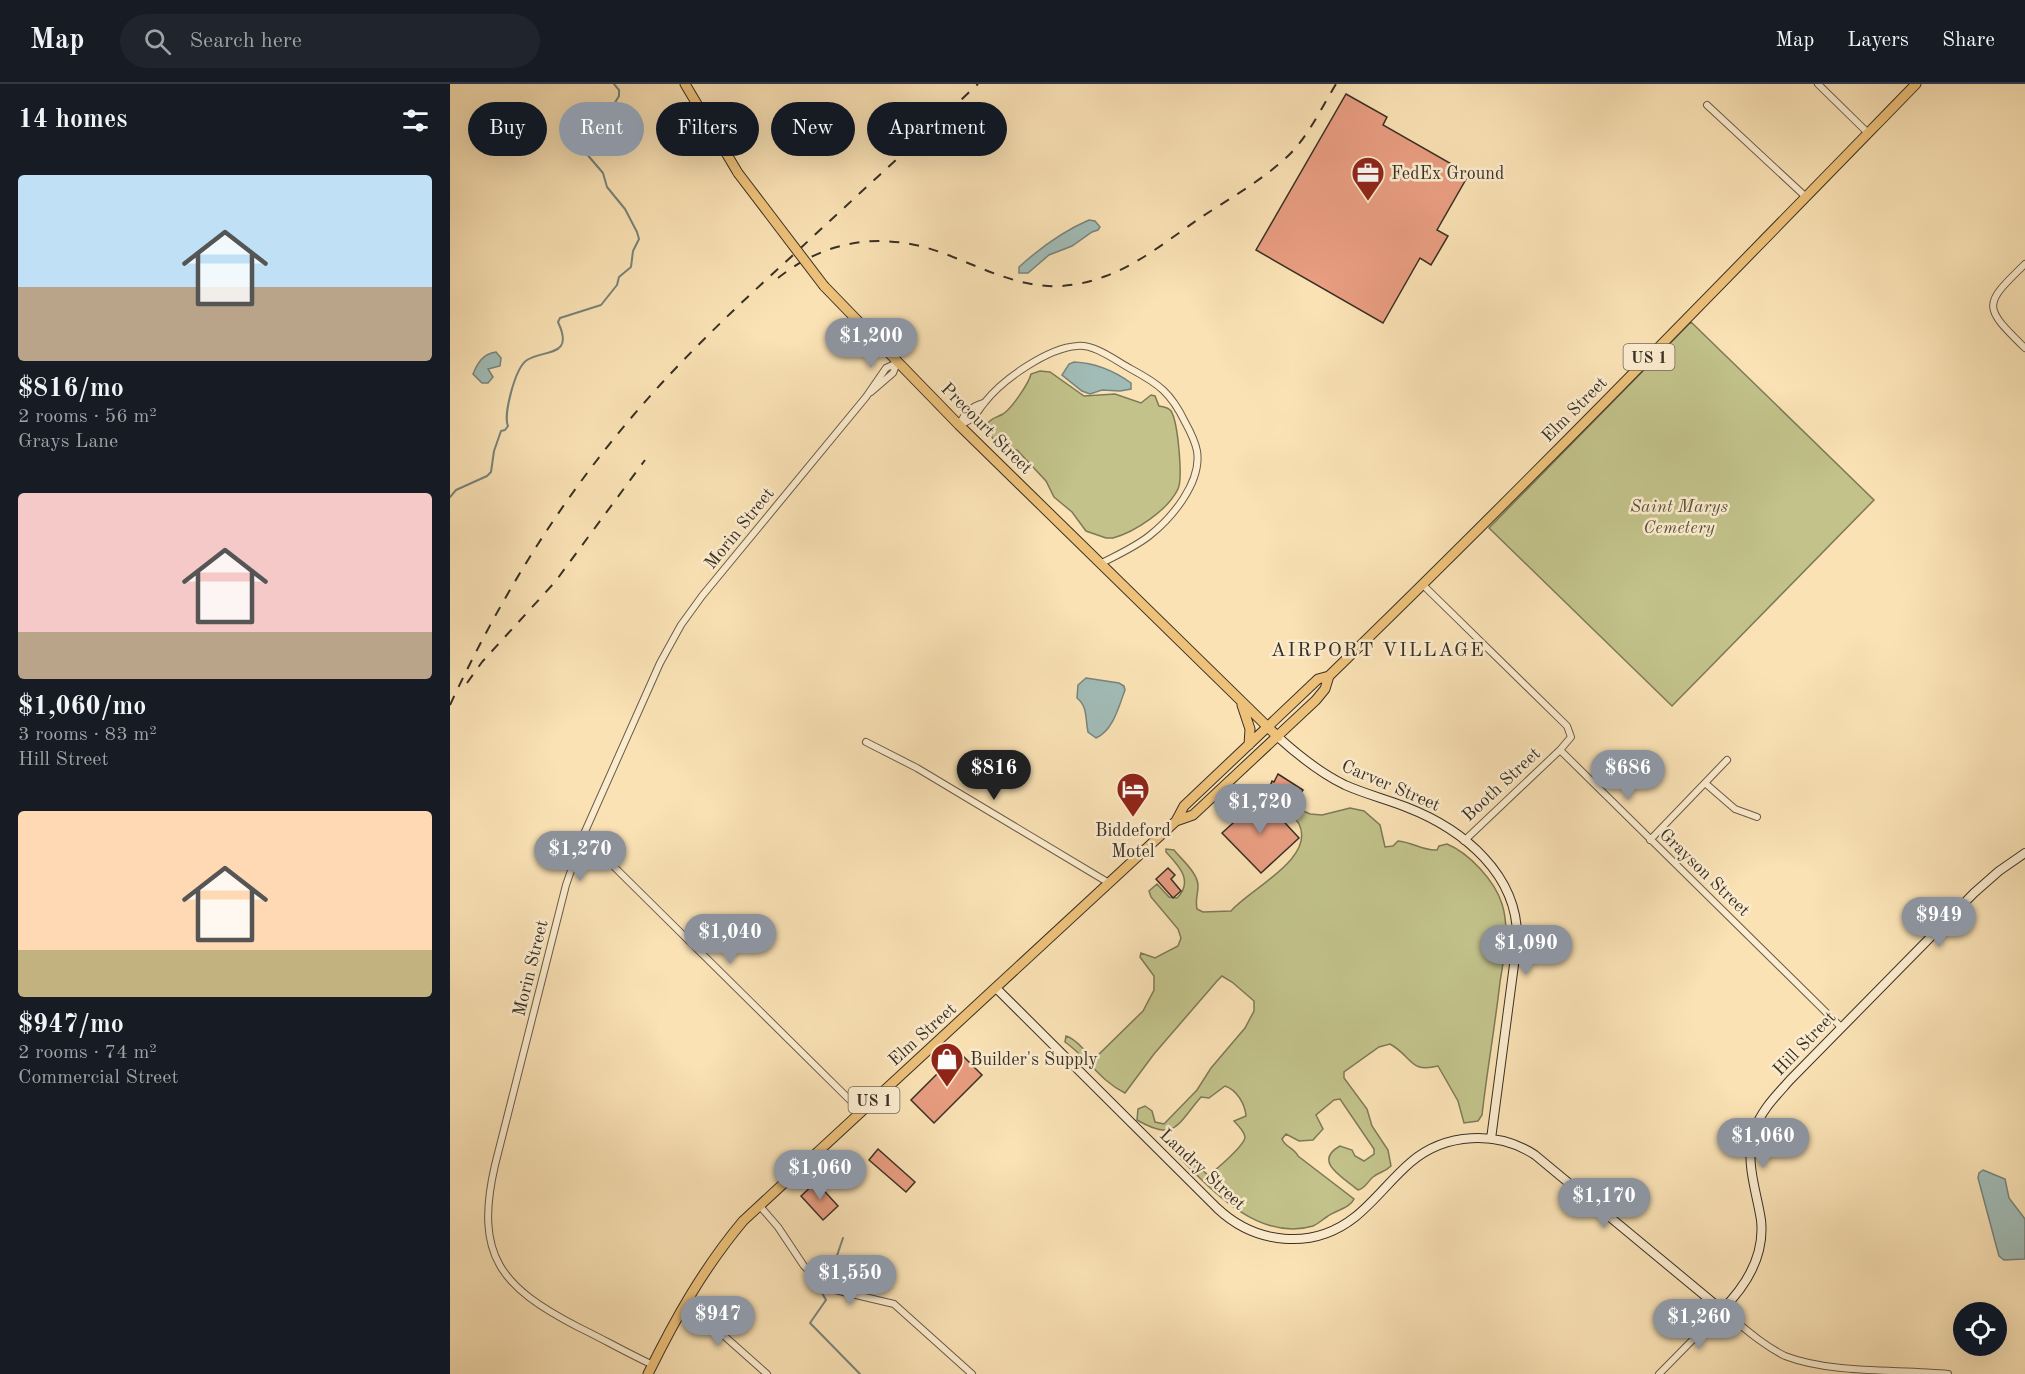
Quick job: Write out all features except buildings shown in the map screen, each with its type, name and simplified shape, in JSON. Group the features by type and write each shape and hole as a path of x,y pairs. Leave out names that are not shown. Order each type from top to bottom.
{"main road":[{"name":"Precourt Street","path":"685,84 738,173 824,286 959,425 1278,737"},
{"name":"Elm Street","path":"1176,821 1193,815 1278,737 1325,689 1329,676 1916,84"},
{"name":"Elm Street","path":"648,1374 685,1301 719,1250 759,1205 1176,821 1184,806 1269,728 1318,679 1329,676"},
{"path":"1240,700 1249,723 1249,746"}],"street":[{"path":"1818,84 1868,133"},
{"path":"1707,105 1806,197"},
{"path":"2025,264 1996,293 1992,306 1999,321 2025,348"},
{"path":"959,425 964,414 974,405 983,403 1030,365 1062,349 1080,345 1094,349 1151,380 1171,396 1189,429 1197,451 1193,479 1182,499 1158,528 1148,537 1102,564"},
{"name":"Morin Street","path":"652,1365 540,1307 523,1295 507,1278 499,1266 489,1232 488,1206 495,1165 566,885 583,836 660,663 681,625 702,596 866,397 886,368 897,363"},
{"path":"1422,584 1568,726 1571,737 1560,750"},
{"name":"Carver Street","path":"1278,737 1307,762 1334,780 1426,816 1464,841"},
{"path":"866,742 917,768 1109,883"},
{"name":"Grayson Street","path":"1560,750 1842,1028"},
{"name":"Booth Street","path":"1464,841 1560,750"},
{"path":"1650,840 1727,760"},
{"path":"1705,783 1735,808 1756,817"},
{"path":"583,836 861,1111"},
{"path":"1464,841 1499,875 1510,895 1517,921 1515,960 1491,1138"},
{"name":"Hill Street","path":"1722,1310 1745,1284 1753,1268 1759,1246 1761,1220 1750,1162 1758,1122 1774,1098 1987,881 2025,853"},
{"name":"Landry Street","path":"996,988 1217,1208 1236,1223 1262,1235 1277,1239 1295,1239 1327,1233 1356,1216 1406,1166 1424,1152 1440,1144 1460,1139 1491,1138 1517,1145 1546,1164 1722,1310 1770,1348 1783,1355 1812,1365 1835,1369 1948,1374"},
{"path":"759,1205 778,1227 804,1266 820,1282 842,1292 894,1304 972,1374"},
{"path":"685,1301 767,1374"},
{"path":"1659,1374 1722,1310"}],"green space":[{"name":"Saint Marys Cemetery","path":"1691,322 1874,500 1672,706 1489,528"},
{"path":"1040,371 1050,372 1084,396 1115,394 1141,403 1151,395 1155,396 1159,406 1171,411 1178,438 1180,462 1178,489 1167,505 1141,525 1113,538 1086,531 1072,512 1054,497 1046,481 1017,450 1001,445 993,439 987,424 1007,411 1020,395 1031,374"},
{"path":"1259,791 1310,814 1322,815 1350,808 1364,811 1380,825 1385,847 1393,846 1398,841 1432,850 1437,850 1439,846 1447,844 1455,848 1472,861 1494,886 1502,904 1506,923 1482,1115 1478,1121 1464,1123 1458,1101 1438,1066 1429,1068 1416,1066 1390,1044 1379,1047 1344,1072 1344,1078 1367,1109 1372,1126 1388,1150 1391,1166 1375,1175 1358,1190 1334,1170 1329,1158 1332,1152 1340,1146 1352,1150 1355,1156 1364,1161 1374,1154 1374,1149 1340,1099 1334,1100 1316,1115 1323,1129 1313,1140 1299,1141 1286,1134 1282,1139 1298,1156 1354,1199 1346,1207 1313,1226 1293,1229 1274,1227 1239,1210 1207,1185 1180,1158 1176,1148 1208,1175 1244,1141 1242,1130 1234,1121 1246,1116 1245,1111 1240,1098 1229,1088 1225,1086 1209,1098 1201,1097 1174,1128 1160,1130 1137,1120 1138,1109 1145,1106 1152,1111 1155,1122 1164,1124 1197,1090 1211,1068 1245,1028 1254,1011 1254,1001 1232,982 1222,976 1217,981 1154,1054 1125,1093 1108,1082 1065,1042 1066,1036 1071,1038 1095,1058 1143,1011 1154,990 1154,976 1140,957 1141,953 1155,958 1178,946 1181,938 1178,929 1151,897 1149,891 1157,884 1169,897 1177,898 1182,892 1183,874 1166,849 1174,850 1195,876 1198,886 1197,909 1203,912 1231,911 1290,861 1302,837 1299,824 1290,815 1260,800 1256,796 1256,792"}],"water":[{"path":"1089,220 1095,221 1100,227 1098,230 1072,246 1049,255 1028,273 1019,273 1019,267 1044,247 1070,229"},
{"path":"496,352 501,358 500,366 488,369 493,377 488,383 482,383 473,374 484,357"},
{"path":"1074,362 1090,364 1118,374 1131,383 1131,389 1102,390 1090,394 1082,391 1062,375 1069,364"},
{"path":"1086,678 1119,683 1124,686 1125,690 1111,724 1102,735 1096,738 1088,732 1085,709 1077,698 1078,685"},
{"path":"1983,1170 2005,1179 2009,1198 2025,1219 2025,1259 2004,1260 1999,1256 1978,1178 1979,1173"}],"waterway":[{"path":"450,497 456,490 491,472 494,451 501,431 508,426 507,412 514,381 523,365 527,360 560,347 563,342 558,322 560,318 601,305 617,285 619,277 631,267 633,251 639,239 637,232 625,209 607,187 603,173 585,152 619,96 619,90 614,84"},
{"path":"830,1276 843,1238"},
{"path":"822,1293 826,1300 810,1323 860,1374"}],"railway":[{"path":"450,705 488,629 531,556 578,485 631,418 688,355 729,315 978,84"},
{"path":"778,278 819,253 840,246 884,241 907,243 930,249 999,275 1035,285 1063,286 1099,278 1119,271 1144,257 1271,171 1291,153 1304,137 1336,84"},
{"path":"467,683 482,662 555,582 645,460"}],"place":[{"name":"FedEx Ground","path":"1368,202"},
{"name":"Biddeford Motel","path":"1133,818"},
{"name":"Builder's Supply","path":"947,1088"}],"district":[{"name":"AIRPORT VILLAGE","path":"1378,649"}]}
